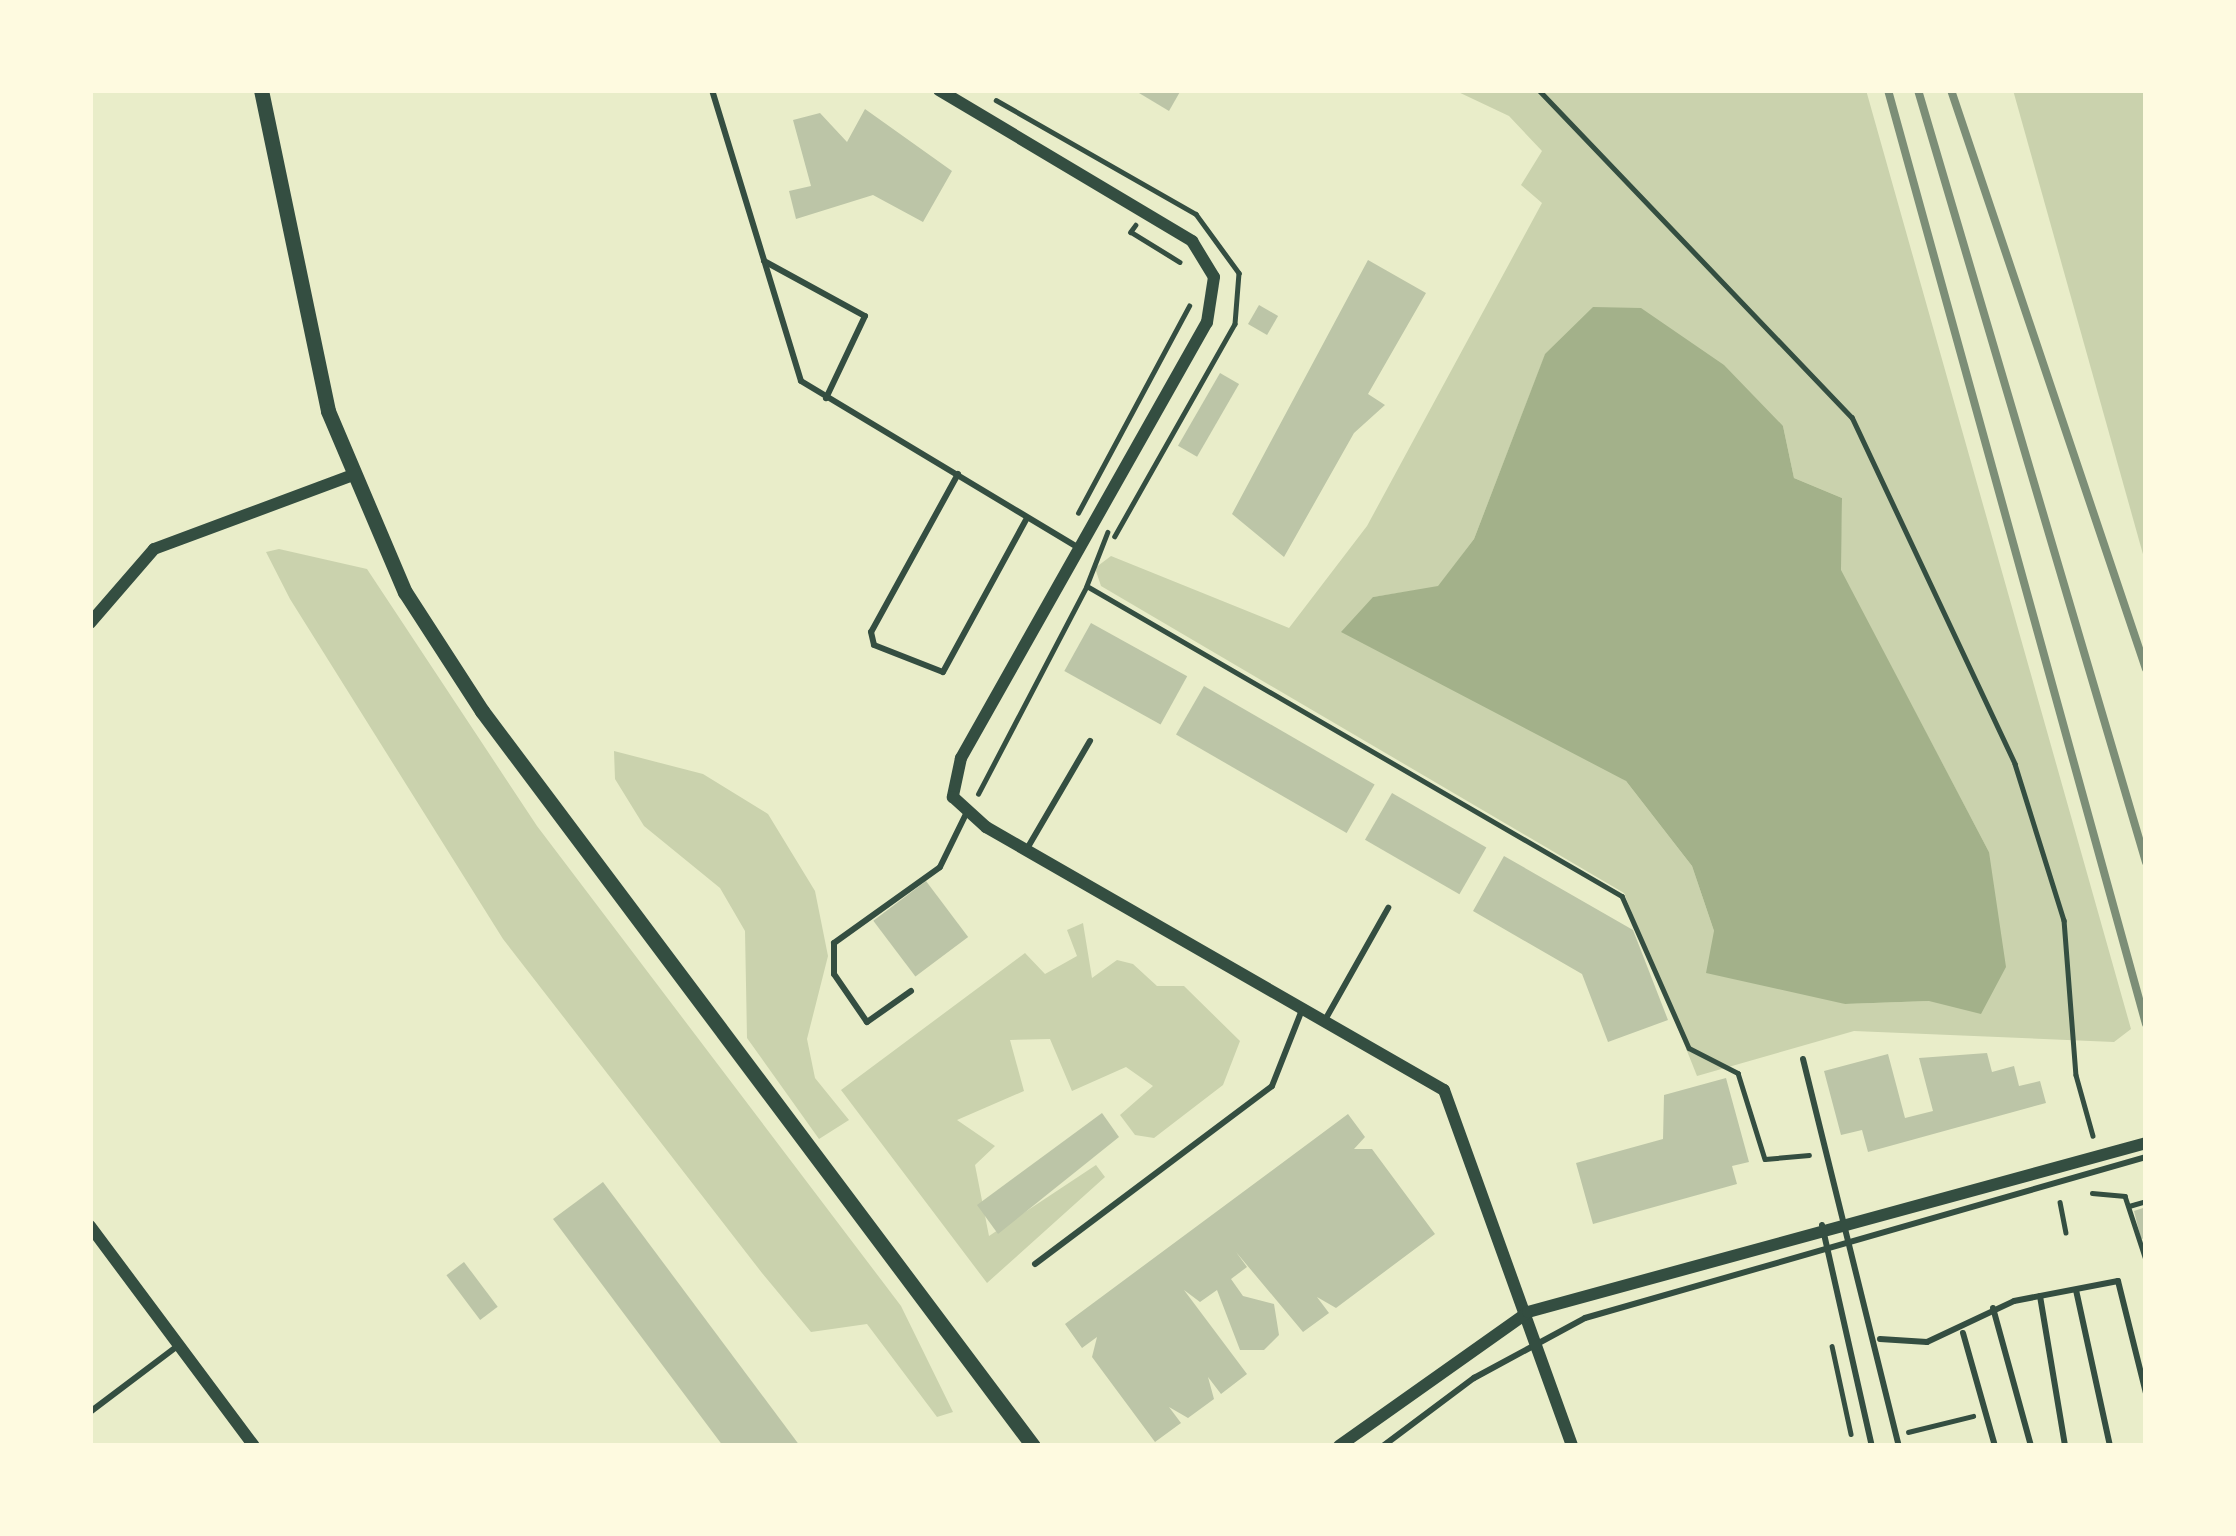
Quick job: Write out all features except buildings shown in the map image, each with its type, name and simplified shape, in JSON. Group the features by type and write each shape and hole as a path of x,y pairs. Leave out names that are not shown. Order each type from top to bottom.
{"street":[{"path":"261,90 306,329 350,476 405,592 482,711 1033,1446"},
{"path":"939,90 1144,213 1210,259 1207,322 961,758 953,797 966,814 1444,1090 1528,1312 1572,1446"},
{"path":"90,623 154,550 350,476"},
{"path":"1339,1446 1528,1312 1822,1225 2146,1143"},
{"path":"90,1226 254,1446"}],"lane":[{"path":"712,90 802,381 1080,548"},
{"path":"764,261 865,316 826,398"},
{"path":"958,474 871,632 874,645 943,672 1028,518"},
{"path":"1027,850 1090,741"},
{"path":"911,992 867,1022 834,974 834,943 940,867 966,814"},
{"path":"1325,1020 1388,908"},
{"path":"1035,1264 1272,1086 1304,1007"},
{"path":"1803,1059 1847,1220 1849,1243 1880,1339 1900,1446"},
{"path":"1383,1446 1535,1341 2146,1157"},
{"path":"1822,1225 1872,1446"},
{"path":"1880,1339 1963,1333 1993,1308 2118,1281 2146,1393"},
{"path":"2076,1290 2110,1446"},
{"path":"2040,1296 2065,1446"},
{"path":"1993,1308 2031,1446"},
{"path":"1963,1333 1995,1446"},
{"path":"90,1412 178,1345"}],"path":[{"path":"979,90 1156,191 1233,253 1241,309 985,765 982,802"},
{"path":"1538,90 1852,417 2014,764 2064,920 2076,1076 2096,1154"},
{"path":"1156,191 1131,232 1186,269"},
{"path":"1115,536 1073,510 1192,294"},
{"path":"1088,586 1604,881 1640,921 1689,1048 1738,1073 1767,1162 1826,1150"},
{"path":"2092,1192 2121,1192 2146,1260"},
{"path":"2060,1202 2066,1232"},
{"path":"2128,1206 2146,1202"},
{"path":"1906,1433 1972,1416"}],"shaded area":[{"path":"1454,90 1866,90 2131,1029 2114,1042 1854,1031 1697,1076 1624,893 1101,586 1095,568 1111,556 1289,628 1367,526 1542,203 1521,185 1542,151 1509,116","holes":["1545,355 1783,426 1794,478 1842,498 1840,570 1989,852 1929,1001 1845,1004 1714,931 1692,866 1626,781 1373,597 1438,587 1474,539"]},
{"path":"2013,90 2146,90 2146,565"},
{"path":"1593,307 1641,308 1724,365 1783,426 1794,478 1842,498 1841,570 1989,852 2006,967 1981,1014 1929,1001 1845,1004 1706,973 1714,931 1692,866 1626,781 1341,632 1373,597 1438,586 1474,539 1545,354"},
{"path":"279,549 367,569 537,826 901,1306 953,1412 937,1417 867,1324 811,1332 762,1273 503,939 290,599 266,552"},
{"path":"614,751 703,774 768,814 815,891 828,956 807,1039 815,1078 849,1120 819,1139 747,1038 745,931 720,888 644,826 615,779"},
{"path":"1083,923 1092,978 1117,960 1133,964 1157,986 1184,986 1240,1041 1223,1085 1154,1138 1135,1135 1120,1115 1153,1086 1126,1067 1072,1091 1050,1039 1010,1040 1024,1091 957,1120 995,1146 975,1165 989,1236 1096,1165 1105,1177 987,1283 841,1090 1025,953 1045,974 1077,956 1067,930"}],"railway":[{"path":"1888,90 2146,1024"},
{"path":"1918,90 2146,862"},
{"path":"1951,90 2146,669"}]}
